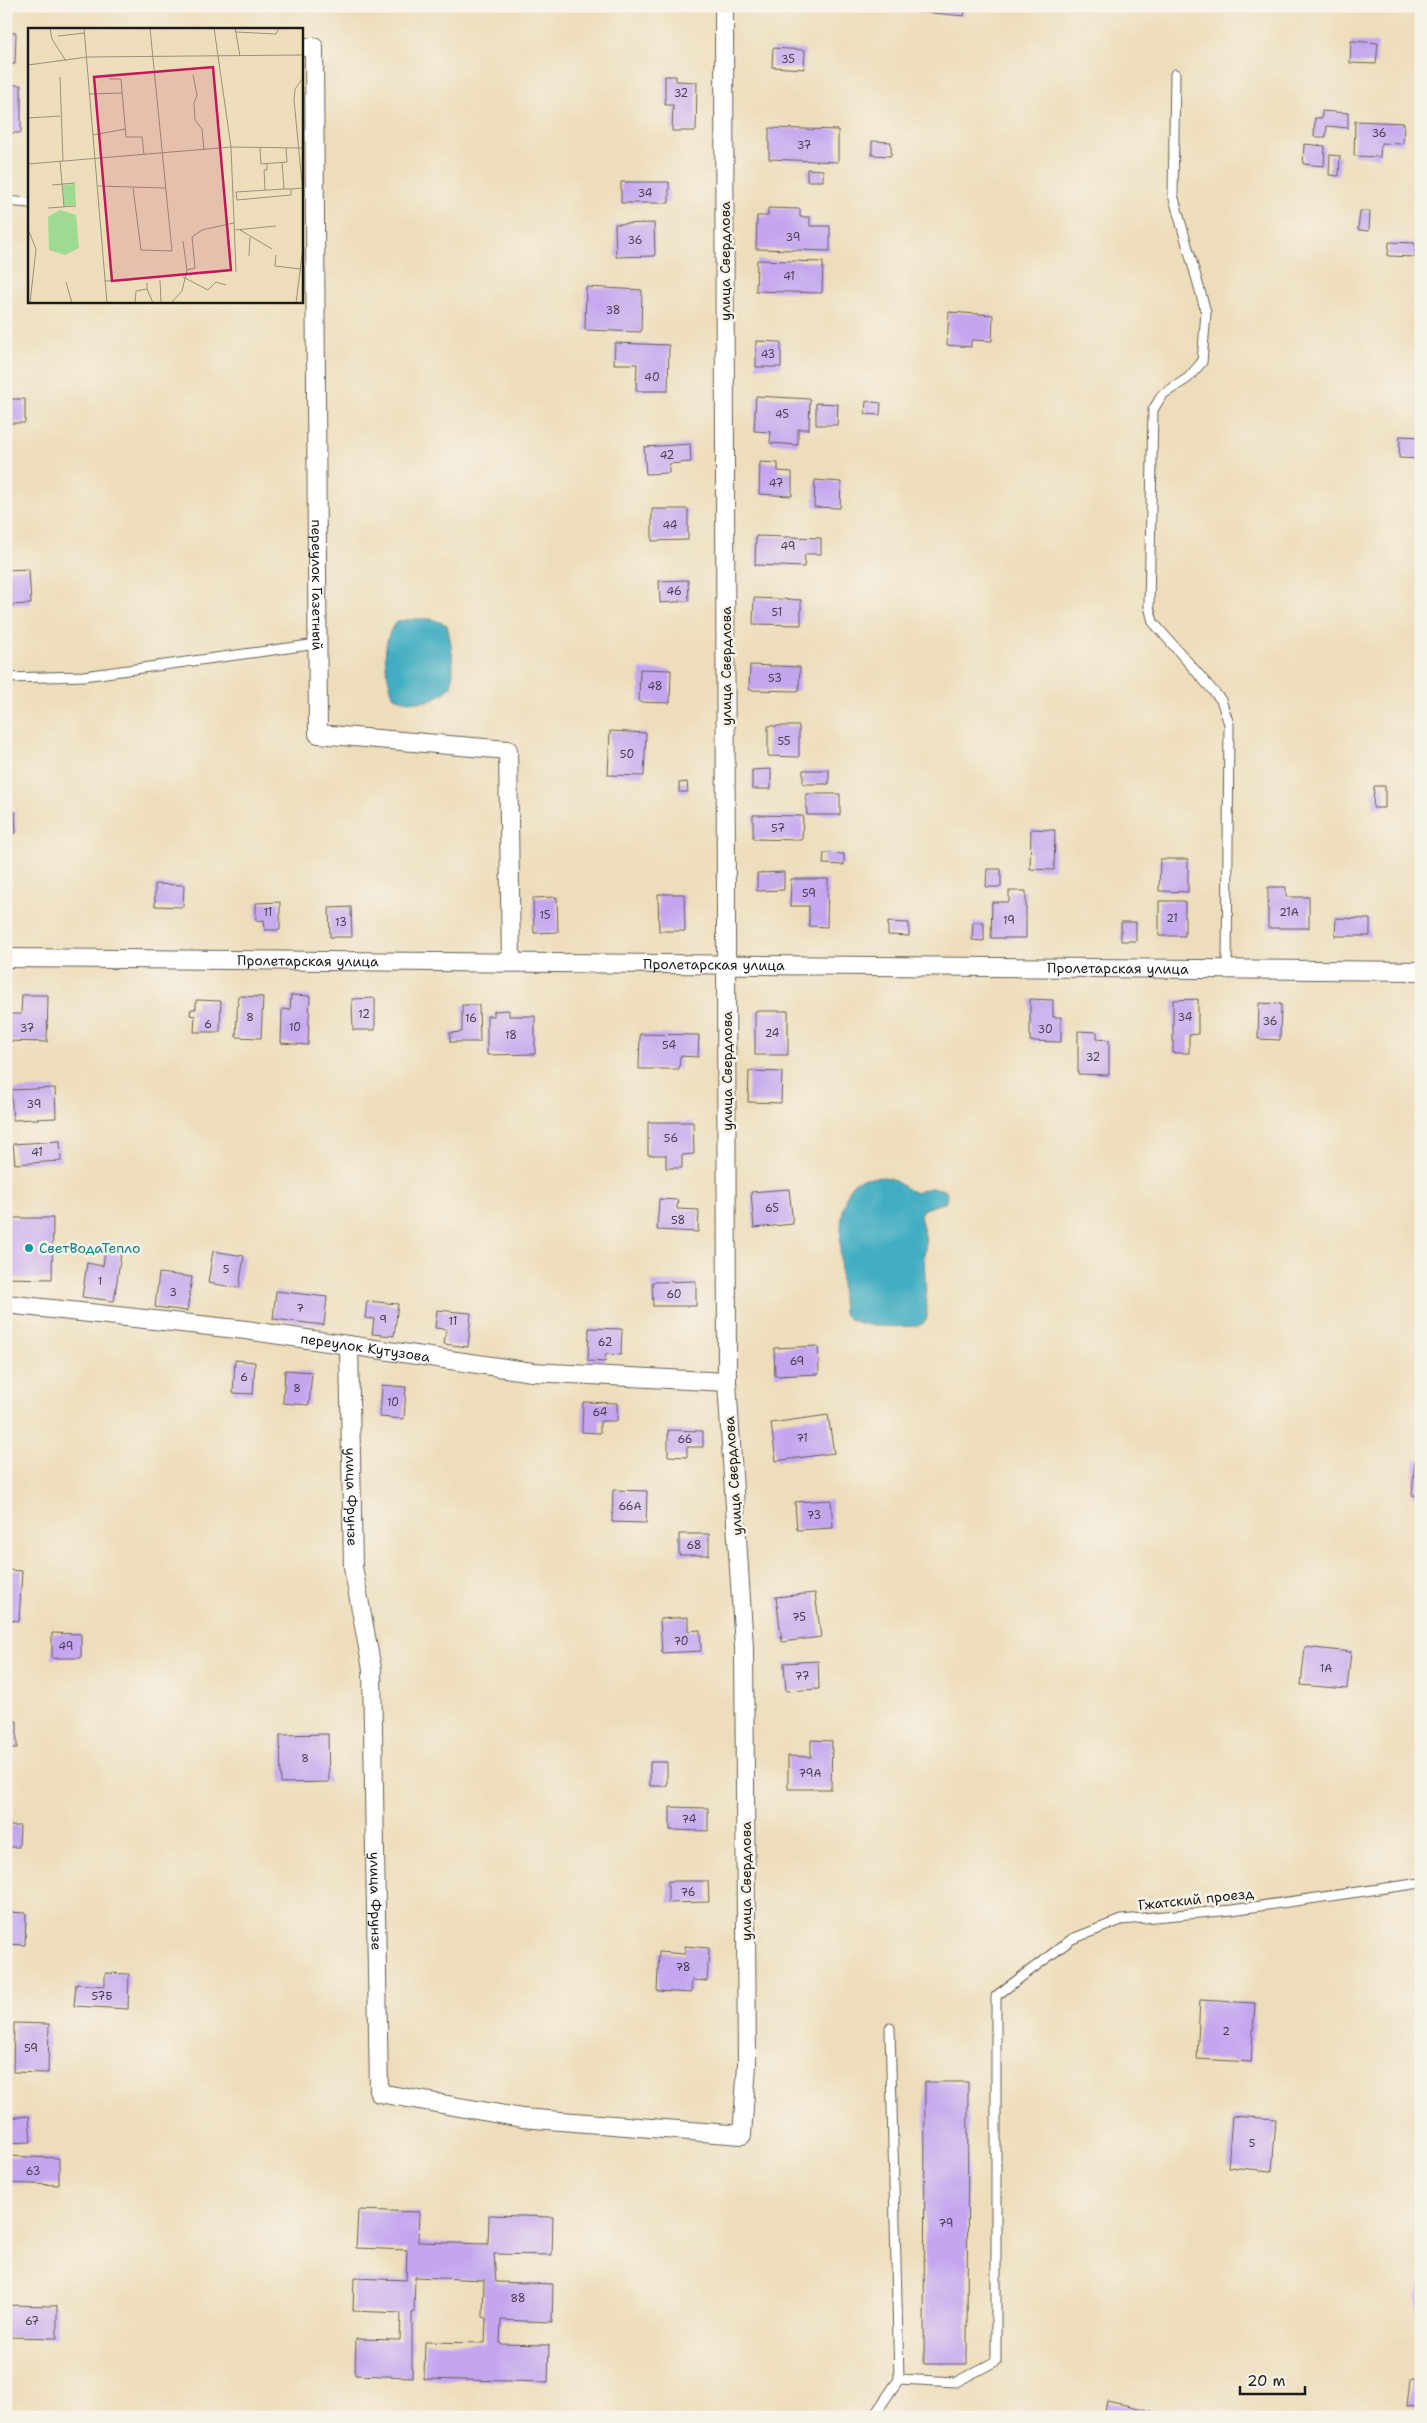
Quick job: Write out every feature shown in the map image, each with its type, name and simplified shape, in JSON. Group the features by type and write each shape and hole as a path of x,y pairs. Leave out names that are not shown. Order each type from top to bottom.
{"street":[{"name":"улица Свердлова","path":"724,6 727,1382 744,1647 747,2066 742,2135"},
{"name":"переулок Газетный","path":"302,47 314,47 312,218 318,734 508,750 511,962"},
{"name":"Пролетарская улица","path":"6,958 1421,971"},
{"name":"переулок Кутузова","path":"6,1304 246,1330 532,1372 727,1382"},
{"name":"улица Фрунзе","path":"349,1345 353,1566 372,1669 379,2093 522,2118 742,2135"}],"lane":[{"path":"1175,74 1173,195 1206,312 1202,362 1188,378 1162,395 1153,410 1148,606 1153,622 1221,700 1229,724 1227,969"},
{"path":"6,201 28,203"},
{"path":"6,678 84,676 317,644"},
{"name":"Гжатский проезд","path":"900,2379 956,2382 996,2361 996,1996 1072,1939 1121,1920 1232,1910 1421,1883"},
{"path":"873,2417 900,2379 890,2028"}],"water":[{"path":"432,619 447,625 453,664 451,687 431,700 418,702 394,697 388,678 385,658 388,639 397,621"},
{"path":"884,1177 917,1193 924,1189 932,1188 947,1192 946,1202 924,1209 920,1215 926,1241 924,1256 927,1318 924,1323 917,1326 877,1326 865,1324 848,1318 843,1312 840,1244 841,1225 848,1193 857,1181 865,1178"}],"building":[{"path":"656,6 689,6 689,11 656,10"},
{"path":"901,6 965,6 964,16 901,10"},
{"path":"6,32 16,33 15,64 6,64"},
{"path":"1351,41 1378,43 1376,64 1350,63"},
{"path":"773,48 805,50 804,69 772,67"},
{"path":"665,76 676,76 676,81 697,82 696,131 672,131 673,105 665,105"},
{"path":"6,85 21,85 21,133 6,133"},
{"path":"1322,111 1348,113 1348,128 1327,126 1326,137 1314,137 1315,118 1322,118"},
{"path":"1355,121 1404,123 1403,144 1381,143 1380,157 1354,156"},
{"path":"769,128 838,130 838,162 769,159"},
{"path":"872,141 891,142 891,156 872,155"},
{"path":"1304,144 1325,146 1324,166 1303,164"},
{"path":"1330,155 1340,156 1339,176 1329,175"},
{"path":"807,169 823,170 823,181 807,181"},
{"path":"621,182 669,182 669,203 621,203"},
{"path":"768,208 800,209 800,217 810,217 810,226 830,226 830,251 756,249 757,216 768,216"},
{"path":"1360,211 1370,211 1369,231 1358,230"},
{"path":"654,223 655,256 616,257 615,224"},
{"path":"1389,242 1415,243 1415,257 1388,256"},
{"path":"757,260 823,262 822,293 756,291"},
{"path":"586,287 642,290 641,332 585,330"},
{"path":"949,312 993,315 992,341 971,340 971,347 947,345"},
{"path":"756,341 781,342 781,367 756,367"},
{"path":"615,343 669,345 668,391 636,391 637,364 614,364"},
{"path":"756,396 810,399 809,429 798,429 798,445 770,443 771,432 754,431"},
{"path":"6,399 25,399 25,423 6,423"},
{"path":"866,401 881,403 880,415 865,414"},
{"path":"816,403 838,404 837,425 816,425"},
{"path":"1400,436 1421,437 1421,459 1399,458"},
{"path":"690,444 691,462 669,464 669,473 646,474 644,447"},
{"path":"760,462 778,463 778,471 792,472 792,496 759,494"},
{"path":"815,480 841,482 840,508 814,507"},
{"path":"652,509 688,509 688,540 652,541"},
{"path":"756,536 821,538 821,554 805,554 804,567 755,565"},
{"path":"29,569 31,604 6,605 6,570"},
{"path":"688,580 689,601 660,603 659,581"},
{"path":"754,598 801,600 801,625 753,624"},
{"path":"750,665 800,667 799,691 749,690"},
{"path":"640,669 671,670 670,703 639,702"},
{"path":"768,726 799,726 799,757 768,756"},
{"path":"610,731 646,733 644,776 608,775"},
{"path":"771,769 771,789 752,789 752,770"},
{"path":"803,770 829,770 829,784 803,784"},
{"path":"687,782 688,792 679,792 679,783"},
{"path":"1374,786 1385,786 1385,808 1373,808"},
{"path":"806,794 840,794 840,815 807,815"},
{"path":"6,812 15,812 16,833 6,833"},
{"path":"753,815 803,816 802,840 753,839"},
{"path":"1031,829 1055,830 1054,870 1030,869"},
{"path":"824,853 844,854 844,865 823,864"},
{"path":"1160,859 1188,859 1188,892 1159,891"},
{"path":"987,869 1001,869 1001,887 986,887"},
{"path":"784,872 784,890 757,891 757,873"},
{"path":"791,879 828,879 827,927 809,926 809,906 790,906"},
{"path":"155,884 184,885 183,907 155,906"},
{"path":"1268,887 1286,887 1286,897 1309,897 1309,928 1268,928"},
{"path":"1009,891 1026,891 1026,938 991,938 992,902 1009,902"},
{"path":"658,894 684,894 685,931 659,931"},
{"path":"557,897 558,932 534,933 533,898"},
{"path":"1159,901 1185,901 1185,936 1159,936"},
{"path":"280,902 280,930 265,930 264,920 256,921 256,903"},
{"path":"351,907 352,937 330,937 329,908"},
{"path":"1336,918 1370,919 1370,936 1335,936"},
{"path":"888,922 909,923 909,936 888,935"},
{"path":"973,922 984,922 984,941 972,940"},
{"path":"1121,922 1136,922 1136,941 1121,941"},
{"path":"22,995 48,995 47,1042 6,1041 6,1014 21,1014"},
{"path":"291,995 310,996 308,1045 281,1043 282,1009 290,1010"},
{"path":"238,996 263,997 261,1038 236,1037"},
{"path":"375,998 375,1030 353,1030 352,999"},
{"path":"1030,999 1053,1000 1053,1017 1061,1017 1061,1042 1030,1041"},
{"path":"1198,999 1198,1034 1189,1035 1189,1053 1173,1053 1173,1000"},
{"path":"196,1000 221,1001 220,1032 194,1032 195,1016 190,1015 191,1009 196,1009"},
{"path":"1259,1003 1281,1004 1280,1040 1258,1039"},
{"path":"462,1005 479,1005 480,1042 450,1042 450,1033 462,1032"},
{"path":"509,1010 509,1016 535,1016 535,1054 487,1055 487,1016 494,1016 494,1011"},
{"path":"755,1011 788,1011 788,1055 755,1055"},
{"path":"1078,1031 1097,1032 1097,1039 1109,1040 1109,1075 1078,1074"},
{"path":"640,1034 699,1035 698,1057 680,1056 679,1069 639,1069"},
{"path":"749,1071 782,1072 781,1103 748,1102"},
{"path":"55,1088 56,1118 13,1120 11,1090"},
{"path":"648,1122 693,1122 694,1154 682,1155 682,1168 666,1168 666,1155 648,1155"},
{"path":"60,1141 61,1161 15,1164 13,1144"},
{"path":"789,1189 793,1224 754,1228 751,1192"},
{"path":"659,1199 678,1200 677,1209 699,1210 698,1232 657,1230"},
{"name":"СветВодаТепло","path":"6,1218 53,1218 52,1279 6,1278"},
{"path":"213,1251 244,1256 239,1288 208,1283"},
{"path":"105,1252 121,1254 114,1301 82,1297 87,1263 103,1266"},
{"path":"159,1273 192,1277 187,1311 155,1307"},
{"path":"696,1281 696,1306 653,1306 652,1282"},
{"path":"276,1291 327,1297 324,1325 273,1319"},
{"path":"367,1301 398,1304 394,1336 372,1334 374,1319 365,1318"},
{"path":"437,1310 471,1313 468,1347 444,1344 446,1329 435,1328"},
{"path":"589,1328 622,1329 621,1355 606,1354 605,1362 588,1361"},
{"path":"818,1346 819,1374 775,1376 774,1348"},
{"path":"235,1360 255,1362 253,1394 233,1393"},
{"path":"285,1370 312,1372 309,1405 283,1403"},
{"path":"382,1385 406,1387 404,1419 380,1417"},
{"path":"583,1402 617,1403 617,1421 600,1421 600,1433 582,1432"},
{"path":"828,1415 834,1453 776,1461 771,1423"},
{"path":"668,1430 703,1431 703,1447 687,1447 687,1457 668,1456"},
{"path":"1415,1459 1421,1460 1421,1496 1412,1495"},
{"path":"613,1490 647,1491 646,1523 612,1522"},
{"path":"831,1500 833,1528 797,1530 795,1502"},
{"path":"679,1534 709,1534 709,1555 679,1555"},
{"path":"6,1570 22,1571 19,1621 6,1620"},
{"path":"815,1593 821,1637 782,1642 776,1597"},
{"path":"688,1617 688,1631 700,1630 701,1651 662,1653 660,1619"},
{"path":"52,1633 81,1634 81,1658 52,1658"},
{"path":"1305,1647 1351,1652 1347,1689 1301,1685"},
{"path":"818,1661 819,1689 786,1691 784,1663"},
{"path":"6,1721 17,1721 17,1748 6,1748"},
{"path":"328,1734 329,1782 281,1783 280,1735"},
{"path":"811,1740 832,1741 831,1789 788,1789 788,1756 811,1757"},
{"path":"650,1762 667,1762 667,1786 650,1786"},
{"path":"670,1807 708,1808 708,1831 670,1830"},
{"path":"6,1826 20,1826 19,1847 6,1847"},
{"path":"668,1881 708,1881 709,1902 668,1903"},
{"path":"6,1912 26,1913 25,1945 6,1944"},
{"path":"685,1946 709,1948 707,1981 692,1980 691,1993 657,1991 659,1952 685,1954"},
{"path":"105,1973 129,1974 128,2009 74,2006 76,1984 105,1986"},
{"path":"1200,2000 1255,2003 1251,2062 1197,2059"},
{"path":"14,2023 49,2024 48,2073 13,2072"},
{"path":"925,2082 968,2082 967,2364 924,2364"},
{"path":"29,2116 31,2142 6,2143 6,2118"},
{"path":"1232,2116 1276,2119 1272,2171 1228,2167"},
{"path":"6,2156 59,2158 59,2185 6,2183"},
{"path":"358,2210 419,2212 418,2242 488,2244 489,2215 553,2217 552,2255 494,2254 496,2282 553,2284 552,2322 501,2320 500,2344 549,2345 548,2382 424,2379 425,2342 485,2343 486,2318 483,2317 484,2280 415,2277 414,2313 412,2313 412,2377 355,2375 356,2339 400,2340 401,2313 353,2311 354,2278 406,2280 407,2250 356,2248"},
{"path":"1419,2284 1421,2284 1421,2329 1416,2329"},
{"path":"6,2305 57,2306 57,2338 6,2337"},
{"path":"1410,2379 1421,2380 1421,2409 1407,2407"},
{"path":"1107,2401 1175,2416 1175,2417 1104,2417"}],"place":[{"name":"СветВодаТепло","path":"29,1248"}]}
